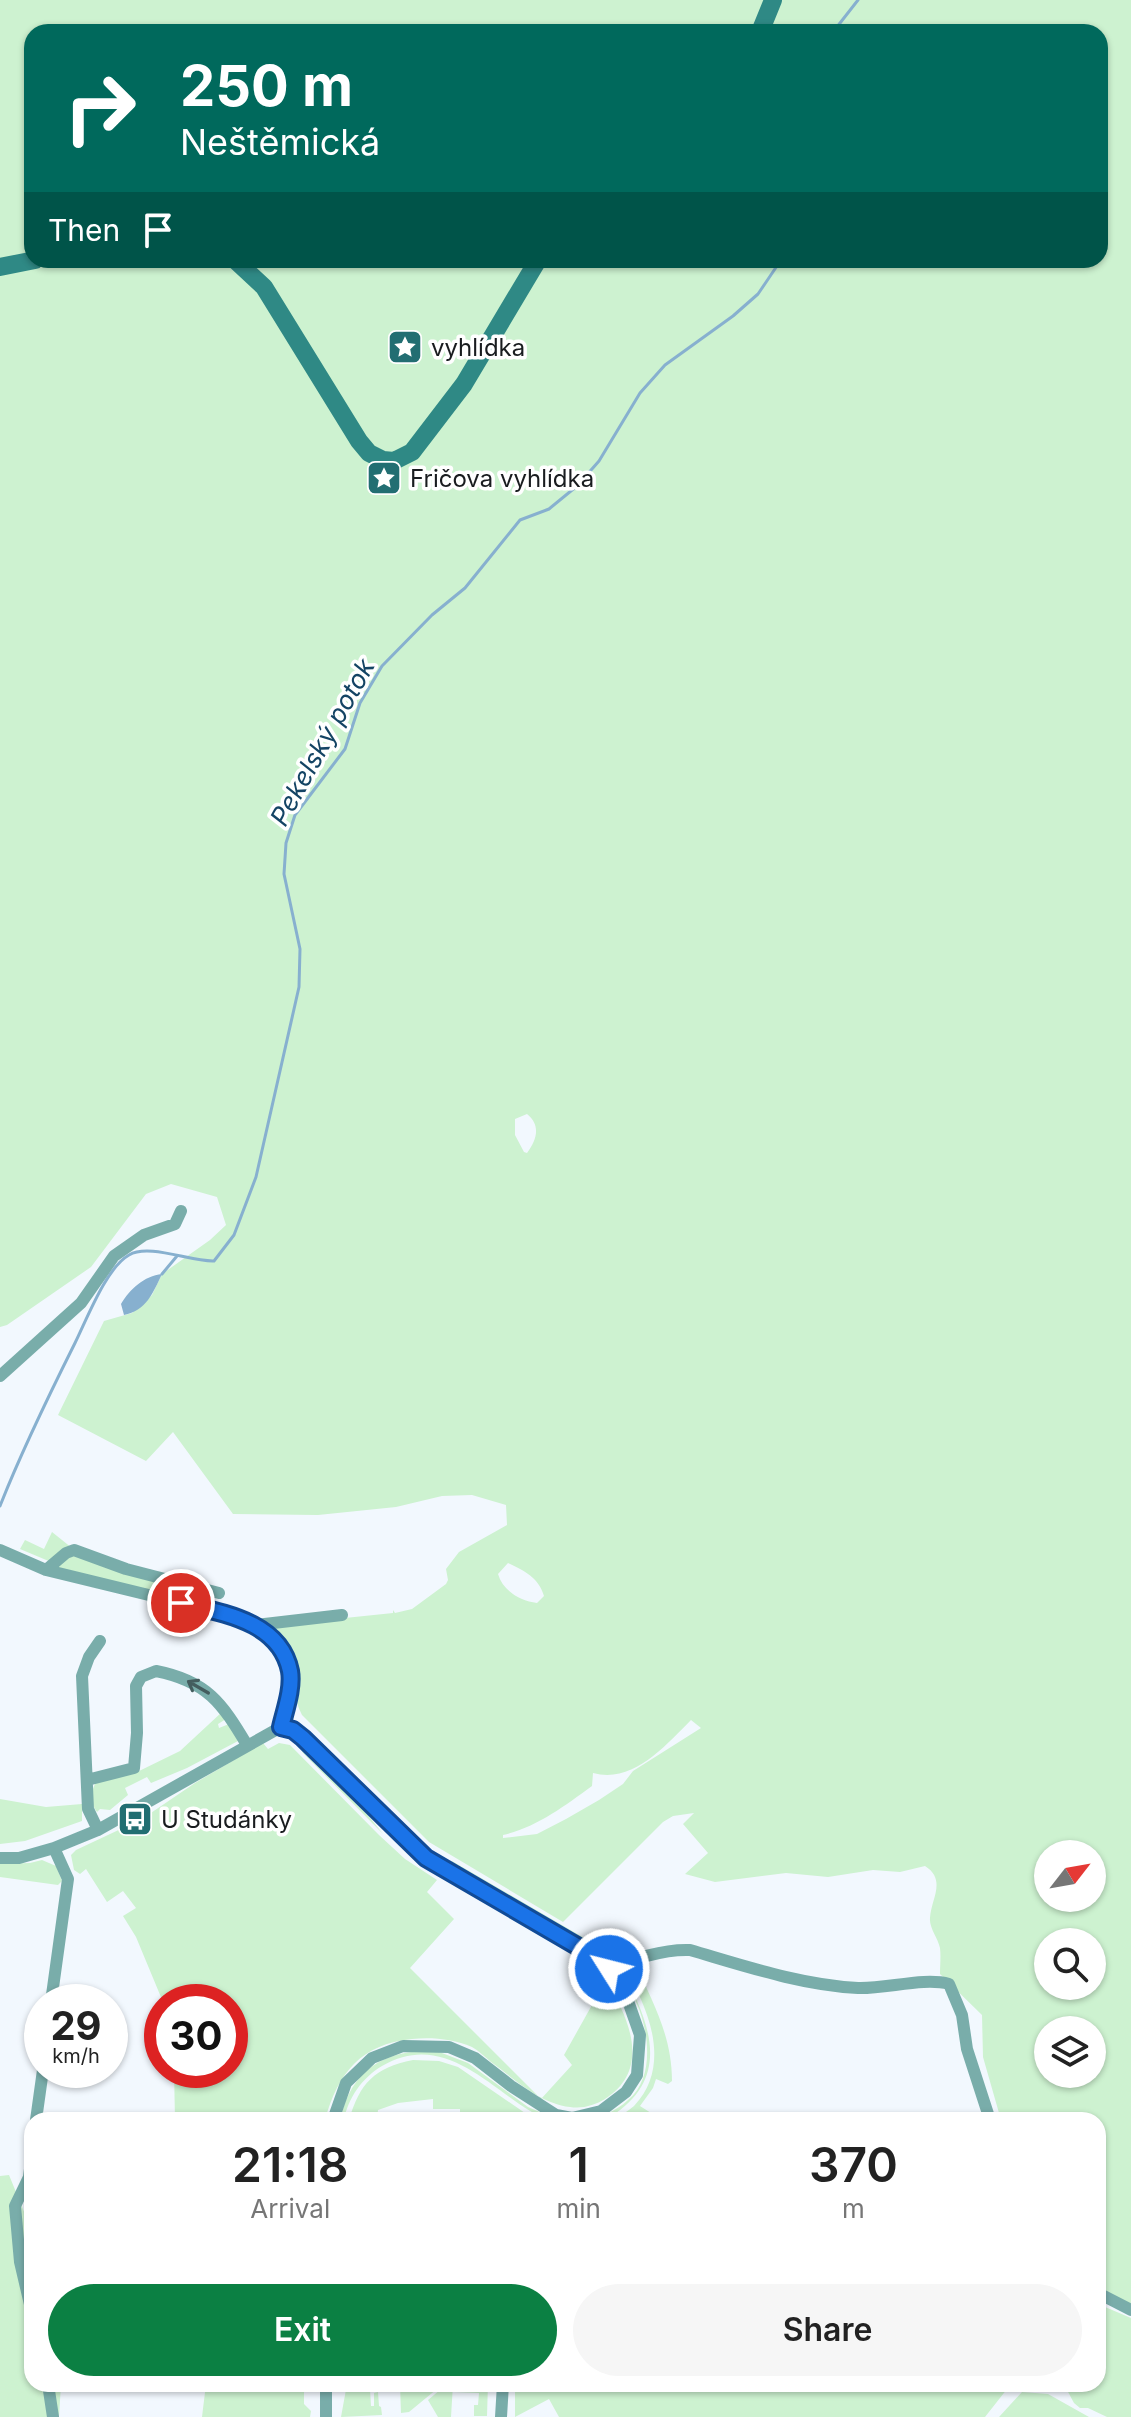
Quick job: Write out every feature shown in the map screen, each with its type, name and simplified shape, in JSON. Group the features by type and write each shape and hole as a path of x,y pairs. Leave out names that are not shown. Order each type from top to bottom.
{"street":[{"path":"763,24 773,0"},
{"path":"0,267 24,262"},
{"path":"244,268 264,287 352,431 369,453 383,460 394,461 412,452 423,440 464,384 533,268"},
{"path":"0,1376 81,1303 114,1256 144,1235 175,1224 181,1211"},
{"path":"0,1550 46,1570 235,1616 256,1625 282,1651 290,1673 288,1700 281,1727"},
{"path":"46,1570 74,1550 126,1569 219,1593"},
{"path":"256,1625 342,1615"},
{"path":"98,1830 88,1809 82,1676 89,1657 100,1641"},
{"path":"87,1780 134,1768 136,1686 141,1677 156,1671 203,1687 229,1715 247,1745"},
{"path":"0,1858 19,1858 54,1848 98,1830 281,1727 293,1730 426,1858 582,1949 609,1969 628,2001 640,2035 637,2075 626,2092 597,2112"},
{"path":"53,1984 68,1879 54,1848"},
{"path":"609,1969 636,1958 690,1950 788,1978 854,1987 884,1988 938,1981 949,1984 962,2015 967,2049 987,2112"},
{"path":"336,2112 346,2083 372,2058 403,2046 449,2047 475,2058 551,2112"},
{"path":"37,2112 40,2088"},
{"path":"24,2187 15,2206 24,2279"},
{"path":"1106,2297 1131,2310"},
{"path":"49,2392 53,2417"},
{"path":"326,2392 326,2417"},
{"path":"501,2417 503,2392"}],"green space":[{"path":"0,0 1131,0 1131,2306 1106,2294 1106,2112 999,2112 983,2057 982,2015 940,1974 940,1948 930,1922 937,1884 932,1871 925,1866 900,1872 873,1870 828,1877 786,1873 715,1882 685,1874 708,1853 683,1824 694,1813 673,1816 663,1822 563,1922 429,1842 302,1715 297,1699 298,1677 294,1662 268,1626 412,1609 446,1584 446,1569 459,1552 507,1525 506,1505 472,1495 442,1496 396,1507 318,1515 233,1514 173,1432 146,1461 58,1415 104,1321 132,1313 152,1295 162,1274 226,1225 217,1197 171,1184 146,1194 91,1267 0,1327","holes":["527,1114 536,1128 527,1153 515,1135 515,1119","508,1563 535,1580 544,1596 537,1603 513,1594 500,1580 498,1574","691,1720 701,1728 633,1771 623,1784 566,1819 537,1834 503,1838 503,1835 527,1827 581,1794 592,1786 593,1773 608,1775 635,1768"]},
{"path":"52,1532 72,1548 51,1562 20,1549 25,1540 44,1549"},
{"path":"74,1553 182,1588 181,1596 59,1568 58,1564"},
{"path":"222,1712 226,1719 218,1724 219,1728 229,1724 238,1741 151,1783 147,1777 125,1788 128,1795 110,1810 100,1809 97,1812 92,1798 96,1782 135,1773 180,1751"},
{"path":"263,1743 268,1749 279,1743 290,1745 405,1859 437,1880 427,1892 454,1919 410,1968 537,2095 472,2047 450,2040 420,2038 394,2042 365,2054 345,2075 327,2112 175,2112 174,2088 248,2088 248,1984 156,1984 136,1937 123,1916 136,1908 123,1891 107,1902 86,1869 80,1874 74,1870 71,1855 76,1850 142,1819"},
{"path":"302,1745 363,1809 383,1834 303,1753"},
{"path":"0,1799 46,1807 82,1804 82,1821 25,1841 0,1844"},
{"path":"42,1860 56,1866 62,1881 58,1885 0,1877 0,1864"},
{"path":"452,1861 598,1946 595,1950 450,1865"},
{"path":"635,1963 655,2006 669,2049 672,2081 668,2084 656,2079 640,2106 649,2112 625,2112 646,2090 654,2055 648,2018 624,1967"},
{"path":"621,1969 640,2009 647,2029 649,2067 642,2085 630,2102 617,2112 610,2112 637,2091 646,2067 647,2041 641,2015"},
{"path":"606,1980 622,2010 632,2042 628,2073 619,2087 605,2099 589,2106 570,2107 542,2098 572,2065 564,2055"},
{"path":"434,2050 468,2063 528,2107 540,2112 530,2111 452,2061 419,2055 401,2058 368,2076 357,2089 346,2112 342,2112 362,2075 385,2059"},
{"path":"439,2061 458,2067 524,2112 433,2109 433,2099 398,2103 378,2112 352,2112 370,2079 400,2063"},
{"path":"9,2175 24,2212 24,2392 61,2392 59,2417 0,2417 0,2176"},
{"path":"1106,2307 1131,2318 1131,2417 1107,2417 1074,2403 1068,2392 1106,2392"},
{"path":"205,2392 304,2392 304,2404 311,2411 310,2417 202,2417"},
{"path":"346,2392 370,2392 371,2406 374,2406 374,2393 378,2392 382,2415 341,2417"},
{"path":"400,2392 433,2392 409,2412 401,2413"},
{"path":"438,2392 453,2392 451,2417 438,2417 428,2400"},
{"path":"454,2392 488,2392 487,2416 474,2416 479,2393"},
{"path":"515,2392 1005,2392 985,2417 559,2417 549,2399 515,2417"},
{"path":"1022,2392 1048,2394 1089,2417 999,2417"}],"water":[{"path":"162,1274 143,1305 124,1315 121,1304 129,1293 143,1280"}],"waterway":[{"name":"Pekelský potok","path":"839,24 858,0"},
{"name":"Pekelský potok","path":"0,1506 91,1308 113,1271 129,1255 147,1251 214,1261 234,1235 256,1177 299,987 300,949 284,874 286,843 295,815 345,749 360,703 382,666 432,615 465,588 520,520 549,509 577,486 599,461 640,393 665,365 733,316 758,294 776,268"},
{"path":"162,1274 177,1256"}],"place":[{"name":"vyhlídka","path":"405,347"},
{"name":"Fričova vyhlídka","path":"384,478"},
{"name":"U Studánky","path":"135,1819"}],"route":[{"path":"181,1603 235,1616 263,1631 282,1651 290,1673 288,1700 281,1727 293,1730 303,1738 426,1858 582,1949 609,1969"}]}
